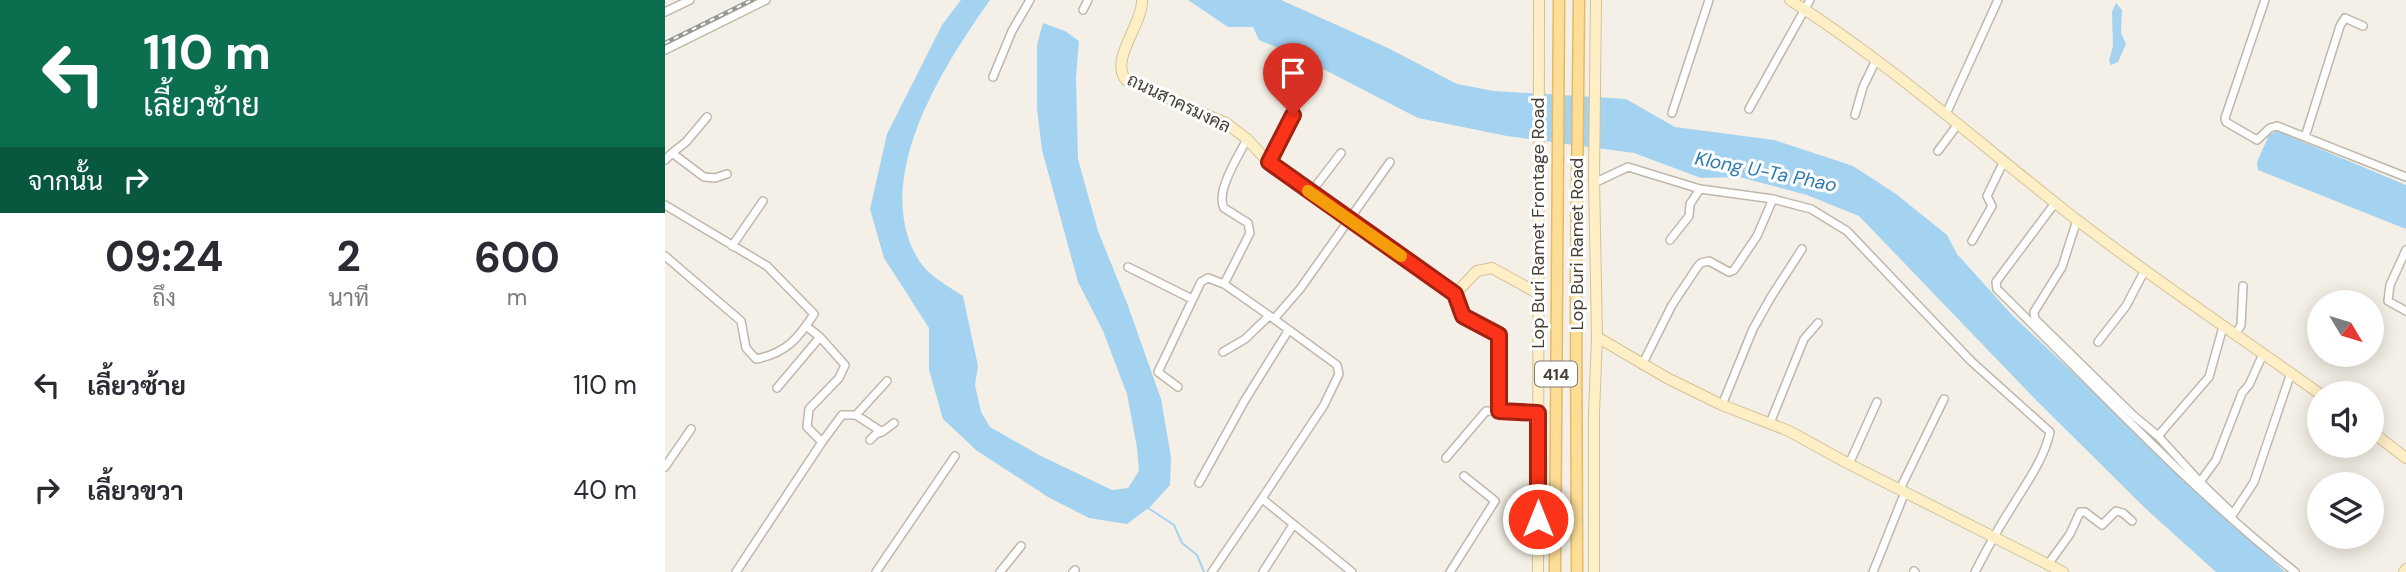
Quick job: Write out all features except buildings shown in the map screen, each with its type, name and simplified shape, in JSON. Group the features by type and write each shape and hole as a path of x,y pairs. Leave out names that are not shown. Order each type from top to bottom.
{"main road":[{"name":"Lop Buri Ramet Road","path":"1555,572 1559,0"},
{"name":"Lop Buri Ramet Road","path":"1577,572 1579,0"},
{"path":"1556,409 1577,410"}],"street":[{"path":"665,12 690,0"},
{"path":"665,50 766,0"},
{"path":"993,77 1012,31 1030,0"},
{"path":"1083,10 1088,0"},
{"name":"ถนนสาครมงคล","path":"1142,0 1139,15 1120,63 1122,77 1226,123 1247,139 1269,162 1455,294"},
{"name":"Lop Buri Ramet Frontage Road","path":"1538,572 1539,0"},
{"name":"414","path":"1594,572 1597,337 1594,180 1596,0"},
{"path":"1672,113 1709,0"},
{"path":"1790,0 1808,5 2077,220 2307,385"},
{"path":"1946,114 1998,0"},
{"path":"2265,0 2225,118 2226,122 2257,140 2270,128 2277,126 2406,177"},
{"path":"1749,109 1808,5"},
{"path":"2305,137 2340,26 2346,18 2363,26"},
{"path":"1855,114 1863,87 1876,60"},
{"path":"1269,162 1293,115"},
{"path":"665,160 686,142 707,117"},
{"path":"1938,151 1958,124"},
{"path":"1224,284 1249,233 1248,223 1224,208 1221,198 1247,139"},
{"path":"672,153 704,177 715,178 727,174"},
{"path":"1306,189 1315,187 1341,153"},
{"path":"1972,241 1992,206 1987,196 2004,161"},
{"path":"1223,352 1245,339 1300,289 1390,162"},
{"path":"1594,180 1628,167 1700,188 1773,199 1811,209 1847,231 1971,361 2050,432 2037,466 1993,536 1975,572"},
{"path":"1670,240 1689,216 1690,204 1700,188"},
{"path":"1642,365 1672,305 1700,262 1709,261 1729,272 1734,270 1757,236 1773,199"},
{"path":"732,246 763,201"},
{"path":"2055,203 1996,282 1997,289 2226,514 2295,572"},
{"path":"665,205 767,266 814,314 790,345 776,355 757,359 746,348 741,321 665,256"},
{"path":"2077,220 2062,267 2034,316 2134,416 2158,436 2233,514 2254,482 2291,373"},
{"path":"1722,405 1753,329 1802,249"},
{"path":"2406,250 2390,285 2388,301 2406,311"},
{"path":"1128,267 1192,299"},
{"path":"1499,411 1499,335 1463,316 1455,294 1478,271 1492,268 1539,294"},
{"path":"2098,342 2126,306 2145,270"},
{"path":"1178,387 1157,372 1178,318 1201,282 1208,278 1224,284 1337,365 1339,374 1324,405 1212,572"},
{"path":"2235,335 2241,325 2243,286"},
{"path":"1770,423 1804,339 1818,323"},
{"path":"806,326 820,337 845,365 839,378 809,409 807,427 822,442"},
{"path":"2158,436 2209,377 2223,327"},
{"path":"1199,483 1245,400 1288,331"},
{"path":"776,388 820,337"},
{"path":"1597,337 1642,365 1722,405 1770,423 2063,572"},
{"path":"2200,482 2216,460 2242,393 2249,386 2263,355"},
{"path":"856,415 887,381"},
{"path":"1873,572 1902,491 1944,400"},
{"path":"1849,464 1877,402"},
{"path":"1446,458 1486,411 1538,413"},
{"path":"736,572 842,415 856,415 881,432"},
{"path":"870,440 894,424"},
{"path":"665,467 691,429"},
{"path":"2384,441 2406,458"},
{"path":"876,572 955,456"},
{"path":"1450,572 1495,501 1464,476"},
{"path":"1263,497 1352,572"},
{"path":"2049,563 2070,534 2080,512 2085,512 2102,525 2116,511 2132,521"},
{"path":"1263,572 1293,525"},
{"path":"1000,572 1021,546"}],"water":[{"path":"961,0 990,0 934,89 919,124 908,159 903,194 905,228 922,265 938,280 963,296 978,366 975,385 981,412 990,427 1041,456 1112,490 1128,488 1139,471 1127,394 1103,331 1078,282 1042,150 1037,109 1037,45 1043,23 1065,31 1079,41 1076,78 1078,159 1098,231 1161,399 1171,457 1170,485 1151,506 1127,524 1089,518 1048,497 976,450 943,419 929,370 929,328 884,258 870,209 887,134 942,25"},
{"name":"Klong U-Ta Phao","path":"1188,0 1281,0 1388,48 1457,84 1494,91 1626,99 1675,127 1774,140 1853,166 1896,194 1947,235 1957,254 2013,316 2285,572 2216,572 2146,509 2036,400 1859,216 1807,195 1739,177 1701,178 1634,153 1507,136 1418,118 1298,56 1259,40 1253,27 1228,27"},
{"path":"2116,3 2122,10 2121,33 2126,44 2118,62 2111,65 2112,12"},
{"path":"2277,131 2406,185 2406,229 2258,170 2257,162 2269,135"}],"waterway":[{"path":"1148,508 1174,525 1182,543 1197,555 1204,572"}],"railway":[{"path":"665,43 752,0"}],"slow traffic":[{"path":"1308,191 1401,256"}],"route":[{"path":"1293,115 1269,162 1272,166 1455,294 1463,316 1499,335 1499,411 1538,413 1538,519"}]}
